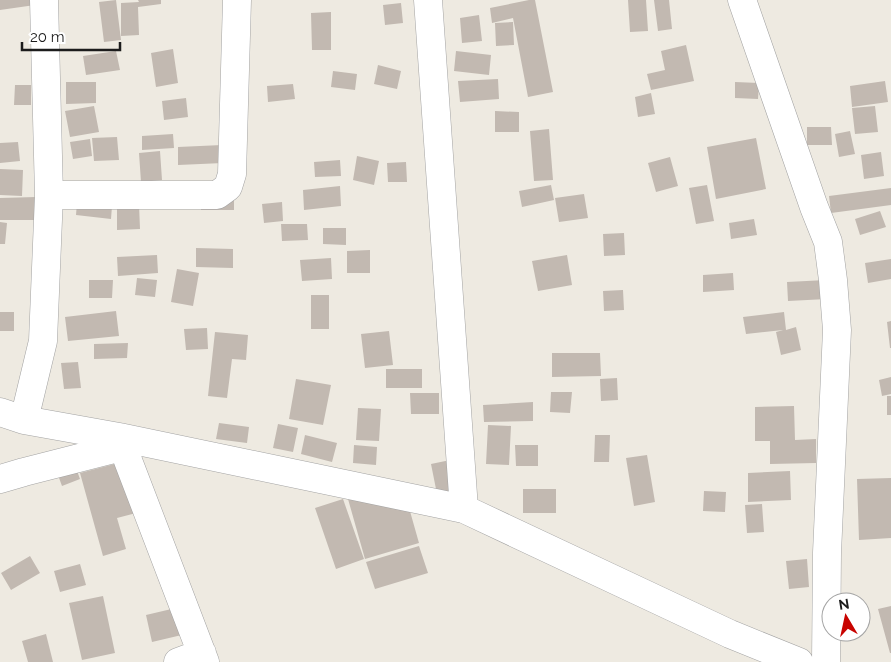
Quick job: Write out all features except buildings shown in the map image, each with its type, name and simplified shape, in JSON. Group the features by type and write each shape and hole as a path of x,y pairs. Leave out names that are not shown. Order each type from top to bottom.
{"street":[{"path":"44,0 49,195 43,341 12,416 120,442 464,509 730,634 799,662"},
{"path":"49,195 217,195 228,187 232,174 237,0"},
{"path":"428,0 464,509"},
{"path":"742,0 828,242 837,330 827,554 826,662"},
{"path":"0,479 120,442"},
{"path":"120,442 195,659"}]}
